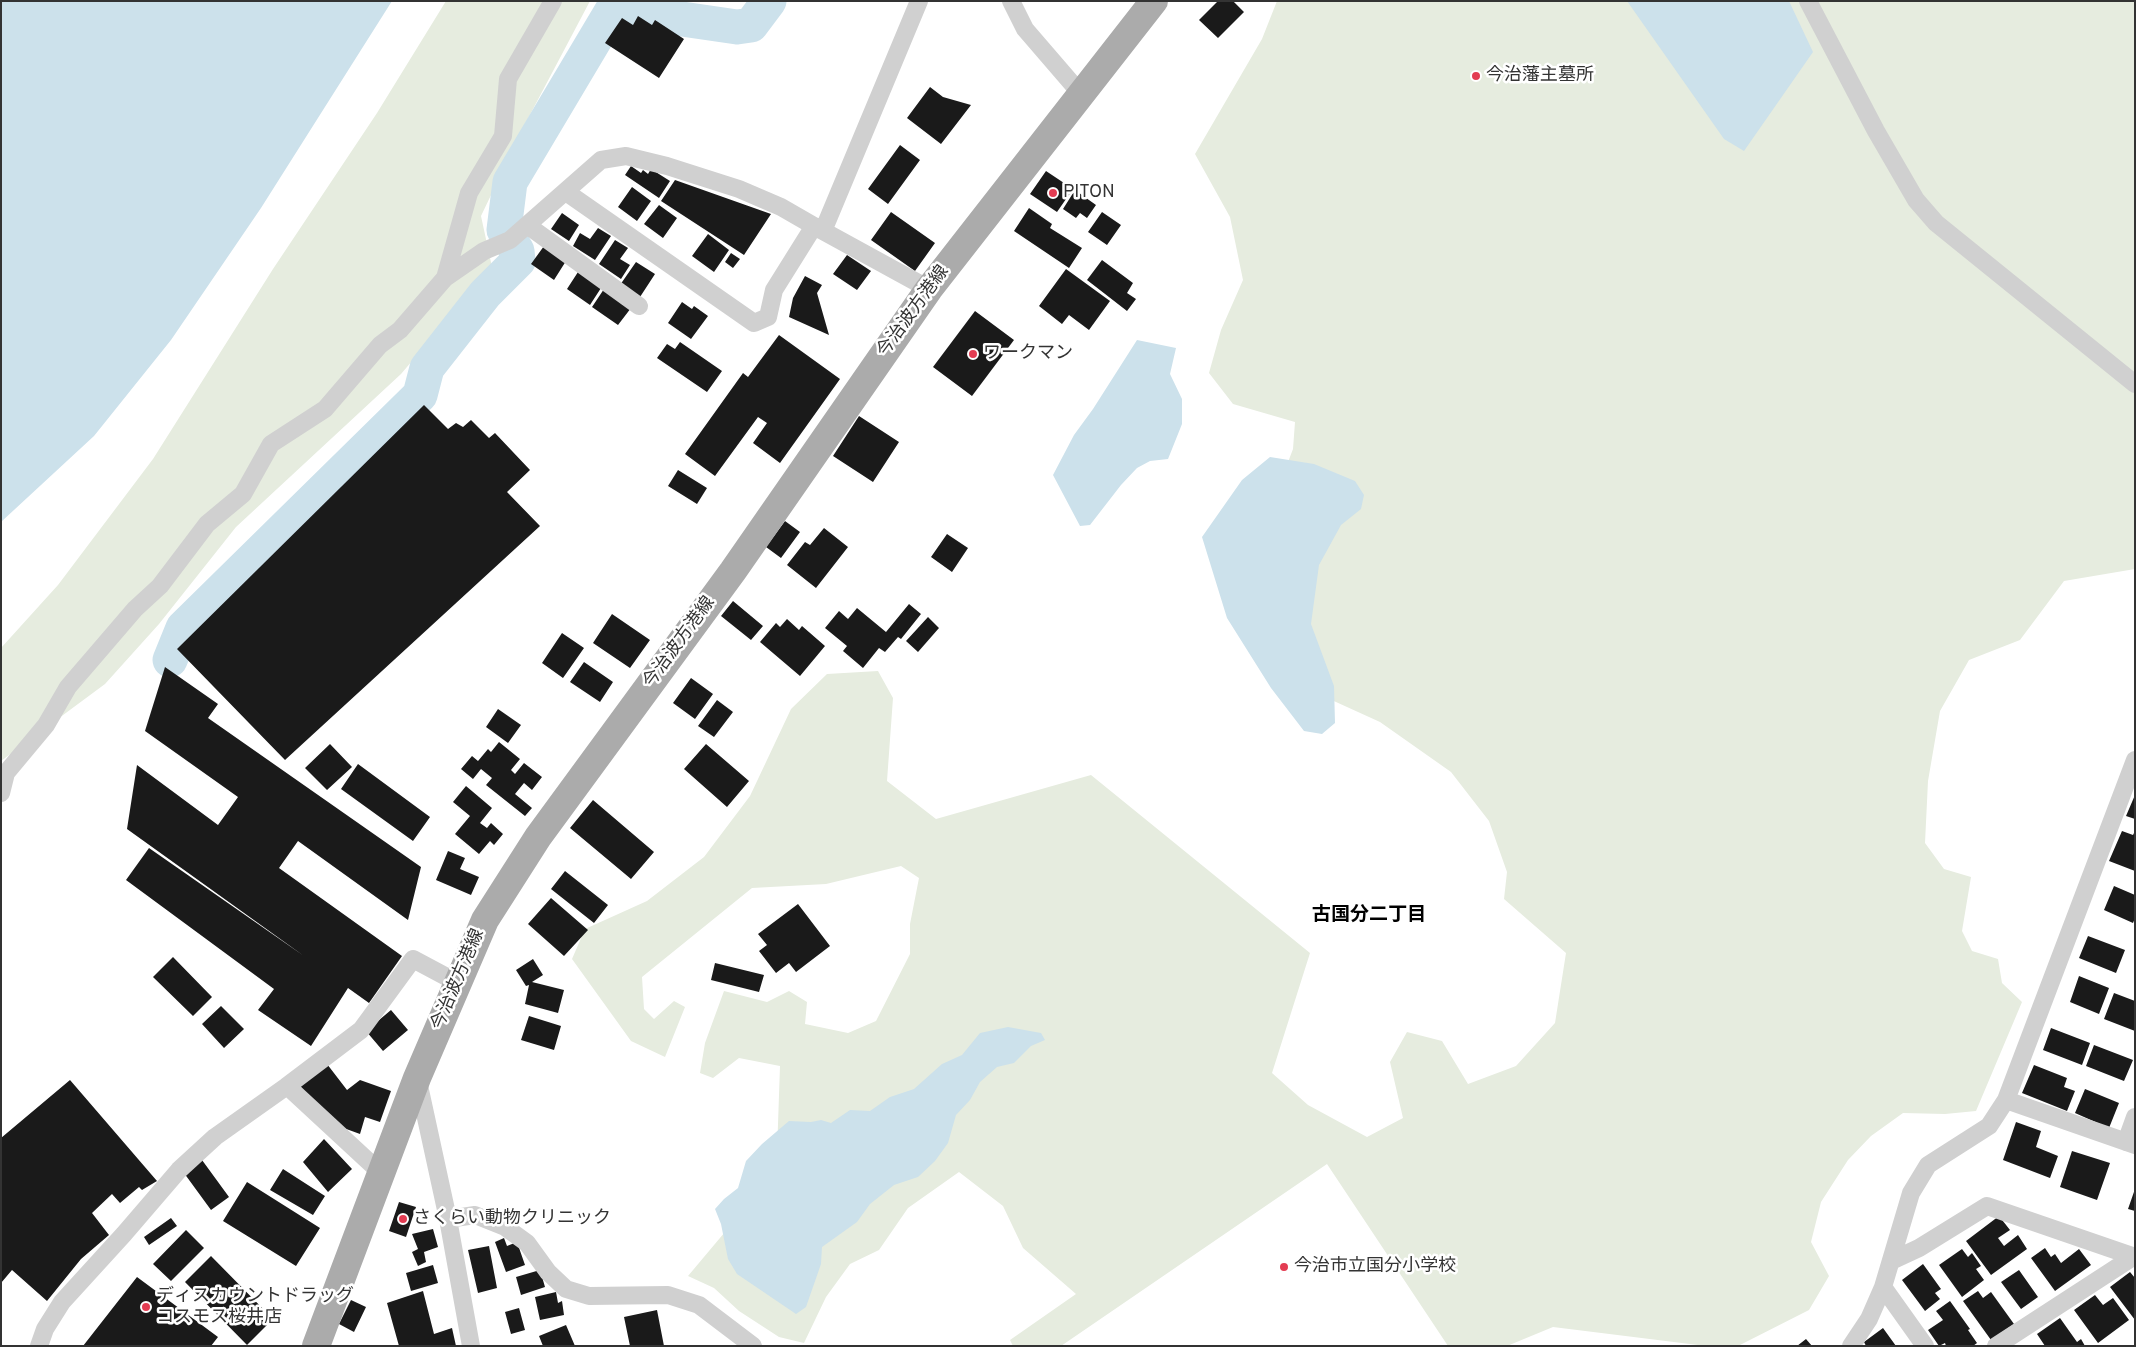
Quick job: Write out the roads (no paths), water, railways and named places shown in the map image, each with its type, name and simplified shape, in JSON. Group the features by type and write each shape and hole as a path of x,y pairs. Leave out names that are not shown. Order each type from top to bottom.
{"main road":[{"name":"今治波方港線","path":"316,1346 417,1078 485,920 538,837 733,571 929,289 1154,1"}],"street":[{"path":"444,278 469,193 503,136 508,79 553,1"},
{"path":"566,192 754,323 768,317 774,290 819,228 919,1"},
{"path":"1010,1 1025,29 1081,94"},
{"path":"1808,1 1876,131 1916,200 1936,223 2135,384"},
{"path":"1,793 6,773 46,725 68,687 135,609 160,586 207,524 243,494 271,444 325,409 380,345 400,330 444,278 484,251 510,240 601,160 626,156 667,166 738,189 781,207 929,289"},
{"path":"527,225 639,306"},
{"path":"1850,1346 1868,1319 1883,1287 1911,1193 1928,1165 1988,1126 2006,1100 2134,762"},
{"path":"39,1346 45,1329 62,1302 179,1170 214,1137 287,1086 361,1030 413,959 458,983"},
{"path":"417,1078 448,1219 471,1346"},
{"path":"287,1086 381,1173"},
{"path":"2006,1100 2131,1144 2135,1117"},
{"path":"1892,1261 1919,1248 1987,1206 2134,1257"},
{"path":"448,1219 475,1215 505,1227 527,1243 548,1272 566,1289 589,1296 668,1295 699,1305 753,1346"},
{"path":"1996,1346 2134,1257"},
{"path":"1883,1287 1925,1346"}],"water":[{"path":"1,1 392,1 261,208 171,340 94,436 1,522"},
{"path":"1627,1 1789,1 1813,52 1744,151 1724,139"},
{"path":"1137,340 1176,348 1170,374 1182,399 1182,424 1168,459 1150,461 1137,468 1121,485 1090,525 1080,526 1053,475 1074,435"},
{"path":"1270,457 1314,464 1355,481 1364,495 1361,509 1341,525 1319,565 1311,624 1334,686 1335,723 1322,734 1304,731 1271,688 1227,618 1202,537 1242,480"},
{"path":"1008,1027 1041,1033 1045,1040 1031,1046 1014,1063 997,1067 980,1082 970,1100 956,1115 948,1143 935,1161 918,1177 894,1185 870,1204 857,1222 822,1247 821,1264 806,1307 796,1314 737,1274 728,1259 721,1224 715,1209 738,1188 746,1161 762,1144 789,1121 811,1122 821,1120 831,1123 850,1110 870,1111 890,1097 914,1089 942,1064 962,1055 980,1033"}],"waterway":[{"path":"170,660 183,628 420,395 427,368 485,294 518,261 517,251 504,230 510,182 613,9 737,27 751,25 769,1"}],"place":[{"name":"今治藩主墓所","path":"1476,76"},
{"name":"PITON","path":"1053,193"},
{"name":"ワークマン","path":"973,354"},
{"name":"さくらい動物クリニック","path":"403,1219"},
{"name":"今治市立国分小学校","path":"1284,1267"},
{"name":"ディスカウントドラッグ コスモス桜井店","path":"146,1307"}],"district":[{"name":"古国分二丁目","path":"1369,916"}]}
